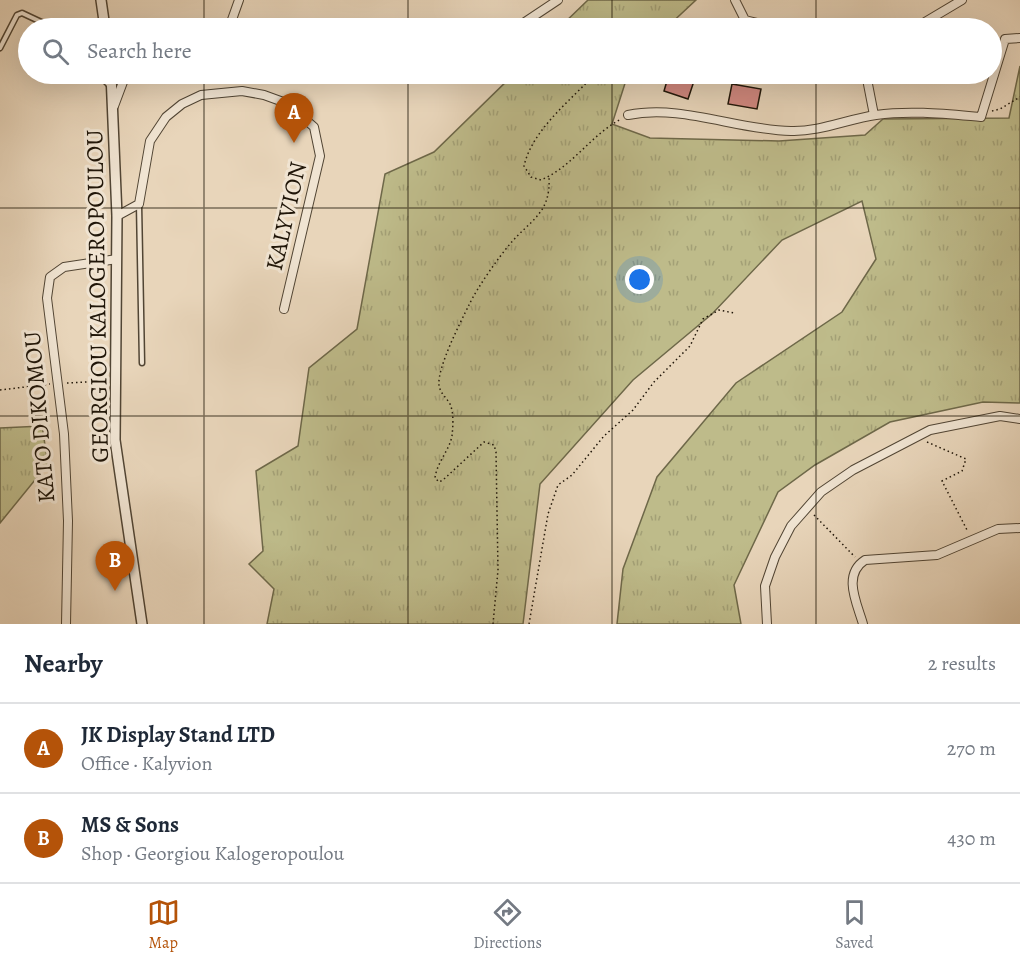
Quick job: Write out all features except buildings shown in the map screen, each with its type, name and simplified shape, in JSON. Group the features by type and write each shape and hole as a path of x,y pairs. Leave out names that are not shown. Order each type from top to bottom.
{"street":[{"path":"101,0 104,18"},
{"path":"233,18 239,0"},
{"path":"531,18 558,0"},
{"path":"735,0 744,18"},
{"path":"932,18 962,0"},
{"path":"1002,49 1005,39 1020,38"},
{"name":"GEORGIOU KALOGEROPOULOU","path":"112,84 117,216 116,440 142,624"},
{"path":"114,109 120,84"},
{"path":"869,84 874,115"},
{"path":"628,115 651,110 753,129 794,131 874,115 929,113 981,117 991,84"},
{"name":"KALYVION","path":"139,204 150,141 166,117 182,104 201,95 222,92 250,92 286,103 314,127 320,156 284,309"},
{"path":"117,216 139,204"},
{"name":"KATO DIKOMOU","path":"66,624 68,521 64,434 47,298 50,277 64,267 117,259"},
{"path":"767,624 765,586 775,556 791,526 821,492 853,471 930,430 1000,416 1020,419"},
{"path":"863,624 852,586 853,573 865,560 937,555 971,538 998,529 1020,528"}],"lane":[{"path":"0,48 18,15 22,13 33,18"},
{"path":"107,84 112,89"},
{"path":"139,204 142,363"}],"path":[{"path":"250,92 251,84"},
{"path":"586,84 545,127 527,154 524,166 531,177 541,180 557,173 612,124 628,115"},
{"path":"982,113 1000,109 1020,97"},
{"path":"493,624 498,570 496,452 494,445 484,442 443,480 439,482 435,478 440,460 451,438 453,420 452,410 439,388 438,379 450,341 461,326 469,304 508,245 543,211 548,198 549,177"},
{"path":"530,624 548,514 558,485 572,476 604,436 633,410 654,382 690,346 703,319 719,310 734,313"},
{"path":"919,436 933,446 966,459 962,471 942,481 971,538"},
{"path":"807,508 861,563"}],"green space":[{"path":"588,0 696,0 677,18 569,18"},
{"path":"1020,66 1020,403 983,402 890,422 815,465 778,492 734,585 741,624 617,624 623,569 657,477 736,383 842,312 876,259 862,201 782,240 712,314 633,380 540,484 523,624 267,624 274,589 249,564 263,551 256,471 298,446 309,368 357,329 385,174 434,152 504,84 625,84 612,124 650,138 779,141 865,135 883,119 1009,118"},
{"path":"42,426 48,464 0,523 0,428"}],"place":[{"name":"JK Display Stand LTD","path":"294,143"},
{"name":"MS & Sons","path":"115,591"}]}
